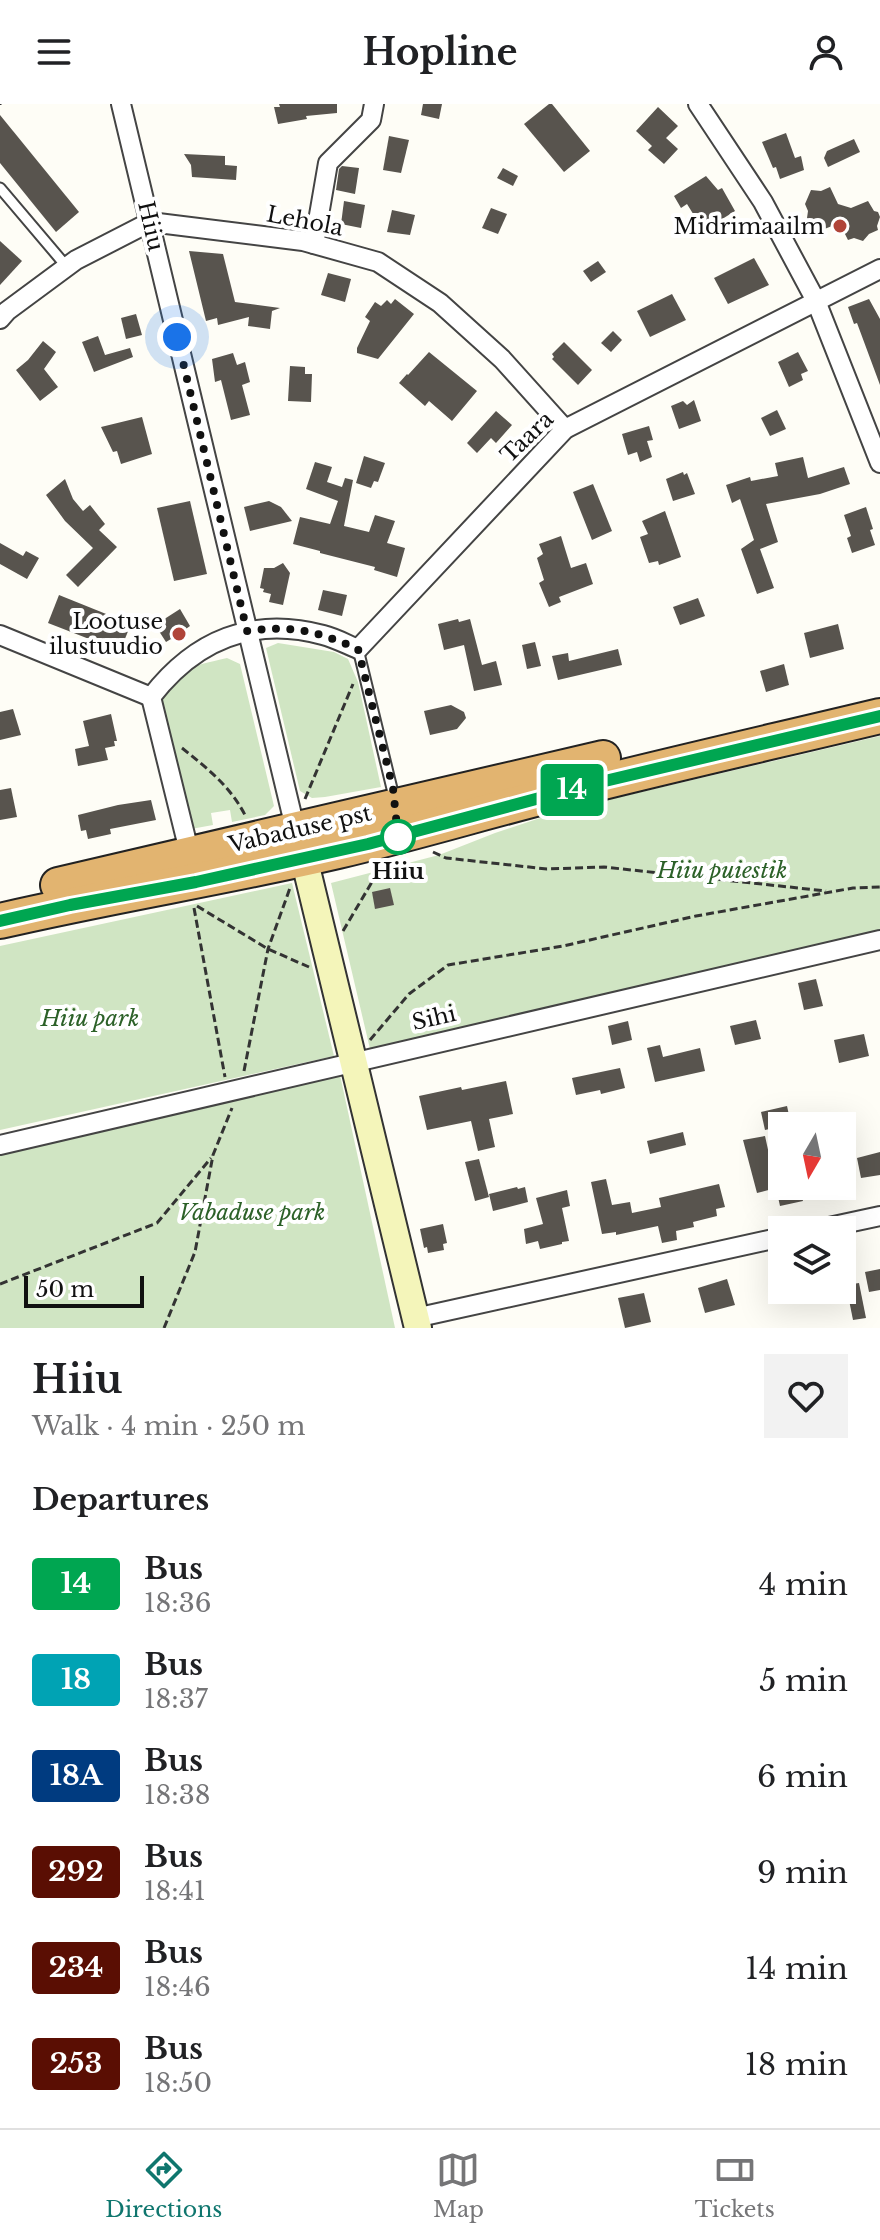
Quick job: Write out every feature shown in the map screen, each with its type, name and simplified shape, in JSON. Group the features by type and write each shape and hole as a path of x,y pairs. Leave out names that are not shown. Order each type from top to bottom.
{"highway":[{"name":"Vabaduse pst","path":"0,921 196,882 395,806 880,694"},
{"name":"Vabaduse pst","path":"0,899 190,855 398,837 588,785 880,716"}],"street":[{"name":"Hiiu","path":"121,104 298,844 359,1054 416,1323"},
{"path":"314,244 328,163 371,120 374,104"},
{"path":"698,104 763,202 816,301 880,463"},
{"name":"Lehola","path":"150,222 314,244 378,262 440,303 502,359 565,429"},
{"path":"0,319 76,260 150,222"},
{"name":"Taara","path":"360,656 565,429 880,269"},
{"path":"151,697 166,677 194,654 219,640 247,631 292,628 326,635 360,656"},
{"path":"0,635 151,697"},
{"path":"151,697 190,855"},
{"name":"Sihi","path":"0,1145 234,1090 359,1054 880,940"},
{"path":"856,1221 880,1216"},
{"path":"416,1323 768,1240"}],"lane":[{"path":"0,188 67,267"},
{"path":"360,656 395,806"}],"path":[{"path":"164,1328 195,1252 213,1155 234,1090 268,949 298,844 360,656"},
{"path":"159,730 207,768 236,797 248,822"},
{"path":"430,851 446,858 547,869 604,867 831,892"},
{"path":"339,939 384,862"},
{"path":"359,1054 409,994 448,965 563,946 696,916 831,892 880,887"},
{"path":"234,1090 193,904 268,949 306,967 317,966"},
{"path":"0,1284 157,1223 213,1155"}],"green space":[{"path":"278,643 334,652 348,659 358,682 381,787 312,798 300,791 266,648"},
{"path":"227,658 240,664 274,806 265,815 232,822 230,810 211,813 213,825 191,829 161,699 181,673"},
{"name":"Hiiu puiestik","path":"880,736 880,931 370,1049 331,883 439,855 564,810"},
{"name":"Hiiu park","path":"292,883 334,1056 0,1130 0,946"},
{"name":"Vabaduse park","path":"340,1075 395,1328 0,1328 0,1149"}],"building":[{"path":"279,104 337,104 337,113 306,116 307,119 278,124 274,107 280,107"},
{"path":"423,104 442,104 439,119 421,115"},
{"path":"549,104 590,151 564,172 524,124"},
{"path":"658,107 678,126 666,138 678,149 664,164 648,150 652,146 636,131"},
{"path":"0,115 79,212 56,232 0,163"},
{"path":"786,133 795,158 801,156 804,170 780,179 762,142"},
{"path":"389,136 409,140 401,173 383,170"},
{"path":"854,139 860,152 828,167 824,158 827,151"},
{"path":"184,154 225,156 225,165 237,166 236,180 192,177 191,165"},
{"path":"342,166 359,168 355,194 336,190"},
{"path":"503,168 518,176 513,186 497,178"},
{"path":"706,176 718,190 722,188 735,211 711,226 707,220 700,225 687,204 681,208 674,196"},
{"path":"830,187 838,204 851,208 868,201 880,217 878,230 863,241 848,240 843,230 832,226 822,230 818,224 810,223 805,204 811,190 821,191"},
{"path":"344,201 365,205 361,228 341,224"},
{"path":"491,208 507,214 498,234 482,228"},
{"path":"392,210 415,215 410,235 387,232"},
{"path":"0,241 22,261 0,285"},
{"path":"189,251 223,254 235,302 280,308 272,311 270,329 248,326 249,317 218,325 217,318 206,321"},
{"path":"754,258 769,285 728,304 714,278"},
{"path":"598,261 606,272 591,282 583,271"},
{"path":"328,273 351,279 345,302 321,295"},
{"path":"672,294 686,320 650,337 637,311"},
{"path":"395,299 414,314 378,359 357,353 370,321 365,317 375,302 381,306 387,300 391,304"},
{"path":"869,299 880,319 880,385 848,307"},
{"path":"136,314 142,335 126,339 121,318"},
{"path":"613,331 622,340 611,352 601,343"},
{"path":"98,336 105,355 130,348 133,357 94,372 82,342"},
{"path":"43,341 56,352 44,369 58,387 40,401 16,370"},
{"path":"564,342 592,370 578,385 552,359 552,354"},
{"path":"429,352 477,391 452,421 429,401 425,406 399,383"},
{"path":"798,352 808,371 801,374 803,380 789,387 778,362"},
{"path":"233,353 237,365 245,362 250,382 242,385 250,415 231,420 221,380 215,382 212,359"},
{"path":"290,366 305,367 305,374 312,374 311,402 288,401"},
{"path":"694,400 701,421 679,429 671,406 683,401 687,405"},
{"path":"777,410 786,429 770,436 761,418"},
{"path":"496,411 512,425 496,443 491,438 477,453 467,443"},
{"path":"142,417 152,454 121,464 117,451 113,452 101,427"},
{"path":"649,426 653,440 647,441 652,457 640,462 637,452 628,455 622,434"},
{"path":"364,456 385,463 378,482 374,481 371,488 356,483"},
{"path":"803,457 808,478 844,467 850,484 820,494 766,504 778,542 760,549 774,588 757,594 741,549 754,540 740,499 732,503 726,485 750,477 751,481 778,476 775,463"},
{"path":"315,462 332,467 327,482 342,487 345,478 353,480 344,526 369,532 375,515 395,521 387,543 405,548 397,577 374,570 375,567 293,544 300,517 330,524 338,501 306,489"},
{"path":"683,472 684,475 687,473 695,494 673,501 666,479"},
{"path":"65,479 73,499 83,511 90,505 105,524 99,530 117,547 78,587 66,575 93,548 65,521 46,495"},
{"path":"593,484 612,531 592,540 573,492"},
{"path":"190,501 207,574 174,581 157,508"},
{"path":"269,501 281,507 292,521 250,531 244,507"},
{"path":"866,507 875,545 852,553 847,538 851,536 844,515"},
{"path":"665,511 681,557 659,565 658,561 649,563 640,537 648,534 642,521"},
{"path":"561,536 571,568 586,563 593,584 559,597 561,602 549,607 539,583 544,580 537,558 543,554 539,544"},
{"path":"0,543 23,556 26,551 39,558 27,579 0,564"},
{"path":"283,563 290,573 283,605 269,602 271,594 260,588 264,568 274,568"},
{"path":"323,590 347,595 342,616 318,610"},
{"path":"59,595 131,624 120,651 48,623"},
{"path":"698,598 705,616 680,625 673,607"},
{"path":"180,609 190,626 183,631 179,642 171,639 166,642 155,625"},
{"path":"458,619 459,622 470,619 482,665 496,661 502,685 474,691 464,645 444,650 438,624"},
{"path":"838,624 844,649 810,658 804,633"},
{"path":"535,642 541,666 527,669 522,645"},
{"path":"618,649 622,665 558,680 552,656 568,653 569,661"},
{"path":"784,664 789,685 766,692 760,671"},
{"path":"451,705 464,712 466,718 457,729 430,735 424,711"},
{"path":"13,709 21,735 0,740 0,712"},
{"path":"111,714 117,741 114,741 115,746 105,748 108,760 78,766 75,749 89,746 83,721"},
{"path":"11,788 17,817 0,820 0,790"},
{"path":"151,800 156,820 110,829 111,834 88,839 86,830 81,831 78,815"},
{"path":"390,888 394,905 375,909 372,892"},
{"path":"816,979 823,1006 804,1010 798,983"},
{"path":"756,1020 761,1039 735,1045 730,1026"},
{"path":"628,1021 632,1040 612,1045 608,1026"},
{"path":"864,1034 869,1056 839,1063 834,1040"},
{"path":"660,1045 663,1057 700,1048 705,1071 655,1082 647,1048"},
{"path":"620,1068 625,1088 601,1094 600,1090 576,1095 572,1078"},
{"path":"506,1081 513,1114 489,1119 495,1147 478,1151 471,1121 427,1130 419,1096"},
{"path":"787,1106 788,1112 768,1112 768,1129 765,1130 761,1112"},
{"path":"683,1132 686,1145 650,1154 647,1141"},
{"path":"765,1136 768,1190 757,1193 743,1140"},
{"path":"880,1152 880,1175 861,1178 857,1158"},
{"path":"479,1159 489,1197 475,1201 465,1162"},
{"path":"606,1179 612,1205 630,1202 632,1213 661,1207 659,1198 719,1184 725,1207 716,1209 717,1216 693,1222 694,1227 676,1231 677,1240 662,1243 658,1226 616,1235 616,1232 602,1234 591,1182"},
{"path":"525,1187 528,1202 493,1211 489,1194"},
{"path":"567,1190 570,1206 562,1208 569,1241 540,1249 538,1241 526,1244 524,1229 543,1224 536,1198"},
{"path":"779,1200 803,1201 780,1206"},
{"path":"443,1224 447,1243 443,1244 444,1250 428,1253 420,1229"},
{"path":"880,1269 880,1290 869,1292 865,1272"},
{"path":"727,1279 735,1305 705,1313 698,1288"},
{"path":"856,1283 859,1283 866,1318 853,1320 850,1304 856,1304"},
{"path":"644,1293 651,1322 625,1328 618,1298"}],"bus line":[{"name":"14","path":"0,921 368,844 588,785 880,716"}],"place":[{"name":"Midrimaailm","path":"840,226"},
{"name":"Lootuse ilustuudio","path":"179,634"},
{"name":"Hiiu","path":"398,837"}],"route":[{"path":"177,337 247,631 292,628 326,635 358,649 393,788 398,837"}]}
